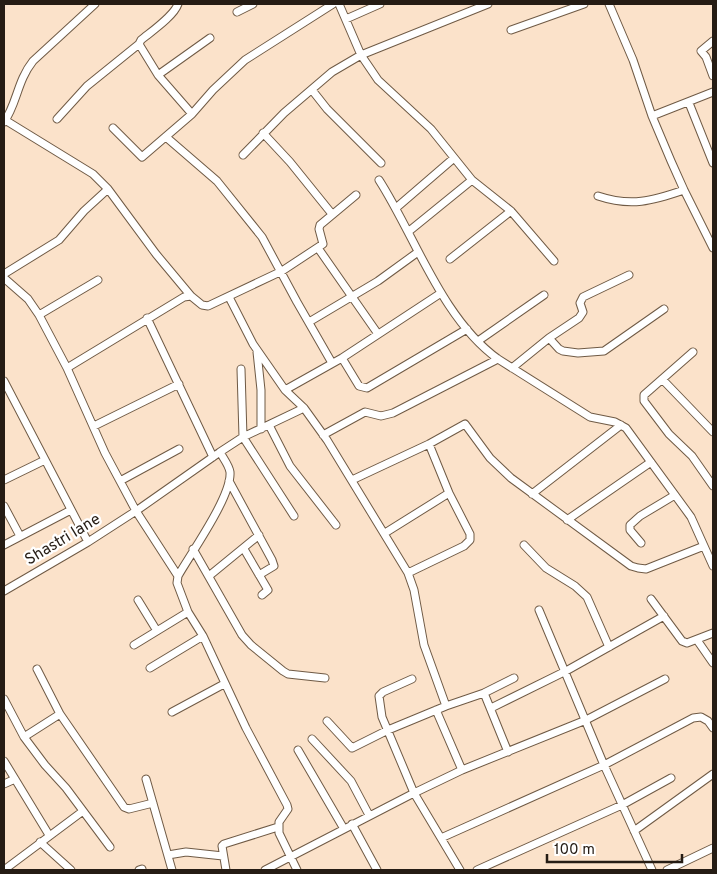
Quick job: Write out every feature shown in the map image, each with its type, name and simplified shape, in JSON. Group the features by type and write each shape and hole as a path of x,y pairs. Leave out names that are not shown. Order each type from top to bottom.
{"street":[{"path":"57,119 88,86 172,14 178,4"},
{"path":"237,12 253,4"},
{"path":"113,128 142,157 192,114 213,90 245,60 333,4"},
{"path":"340,4 361,55 378,80 431,129 472,180 511,211 554,261"},
{"path":"346,19 380,4"},
{"path":"242,155 284,113 332,72 361,55 488,4"},
{"path":"512,30 584,4"},
{"path":"609,4 633,60 652,116 684,190 713,248"},
{"path":"93,5 33,61 25,71 4,121 93,174 108,189 156,254 191,296 202,305 208,306 282,271 318,248 323,244 319,229 320,225 356,195"},
{"path":"158,75 210,38"},
{"path":"713,41 701,51 706,57 713,76"},
{"path":"139,44 158,75 192,114"},
{"path":"312,90 381,163"},
{"path":"652,116 713,92"},
{"path":"689,103 713,163"},
{"path":"263,133 290,162 332,214"},
{"path":"166,137 217,181 262,237 332,363"},
{"path":"396,208 454,158"},
{"path":"379,180 441,293 466,330 488,353 590,417 626,428 691,517 713,566"},
{"path":"408,232 472,180"},
{"path":"4,274 60,240 84,211 108,189"},
{"path":"598,196 612,200 640,202 652,201 684,190"},
{"path":"450,259 511,211"},
{"path":"318,248 378,334"},
{"path":"309,322 352,298 418,252"},
{"path":"512,368 549,338 582,315 580,303 582,297 630,274"},
{"path":"4,278 28,300 39,315 67,368 105,453 136,512 178,576"},
{"path":"39,315 98,280"},
{"path":"285,390 342,358 441,293"},
{"path":"478,341 544,295"},
{"path":"67,368 147,318 184,297 191,296"},
{"path":"229,297 257,350 285,390 304,408 323,435 408,573 418,610 424,645 446,706"},
{"path":"549,338 563,351 578,353 604,351 664,309"},
{"path":"147,318 213,458"},
{"path":"342,358 359,386 368,388 466,330"},
{"path":"257,350 261,390 261,429"},
{"path":"693,352 644,395 644,401 669,434 692,456 713,486"},
{"path":"323,435 365,412 382,416 393,413 498,359"},
{"path":"241,369 243,437 294,516"},
{"path":"662,379 713,432"},
{"path":"4,381 88,542"},
{"path":"94,426 179,384"},
{"name":"Shastri lane","path":"4,591 136,512 243,437 304,408"},
{"path":"352,480 429,444 465,424 490,458 511,478 631,566 646,569 704,546"},
{"path":"268,425 290,466 336,525"},
{"path":"532,494 621,425"},
{"path":"408,573 464,546 470,540 470,534 448,493 429,444"},
{"path":"120,481 180,449"},
{"path":"220,452 230,471 230,481 210,525 193,549 178,576 177,583 188,612 203,636 224,684 288,809 279,822 278,827 279,833 297,870"},
{"path":"4,480 45,460"},
{"path":"567,520 651,462"},
{"path":"230,481 274,566 259,575"},
{"path":"385,533 448,493"},
{"path":"641,543 630,530 630,525 634,520 675,496"},
{"path":"4,506 20,536"},
{"path":"4,545 71,510"},
{"path":"209,576 259,535"},
{"path":"524,545 546,568 575,586 586,597 609,647"},
{"path":"193,549 242,635 250,645 288,674 325,678"},
{"path":"244,549 268,590 262,595"},
{"path":"651,599 682,641 687,643 713,633"},
{"path":"138,600 157,631"},
{"path":"539,610 604,765 652,870"},
{"path":"134,645 188,612"},
{"path":"490,708 566,671 664,616"},
{"path":"150,668 203,636"},
{"path":"697,640 713,663"},
{"path":"37,669 60,714 124,807 129,809 153,803"},
{"path":"327,721 352,748 388,730 436,710 484,694 514,678"},
{"path":"412,679 383,692 380,696 382,717 414,793 460,870"},
{"path":"265,870 369,815 462,770 586,720 665,679"},
{"path":"172,712 224,684"},
{"path":"484,694 508,752"},
{"path":"4,699 24,737 110,847"},
{"path":"436,710 462,770"},
{"path":"24,737 60,714"},
{"path":"441,838 604,765 693,718 702,717 713,728"},
{"path":"312,739 351,781 369,815"},
{"path":"298,750 344,829"},
{"path":"4,761 49,835"},
{"path":"634,831 713,774"},
{"path":"477,870 622,805 671,778"},
{"path":"4,784 14,779"},
{"path":"146,779 172,870"},
{"path":"4,870 83,811"},
{"path":"352,824 377,870"},
{"path":"226,870 222,846 227,842 278,827"},
{"path":"40,842 70,870"},
{"path":"667,870 713,848"},
{"path":"168,855 186,852 223,856"}]}
